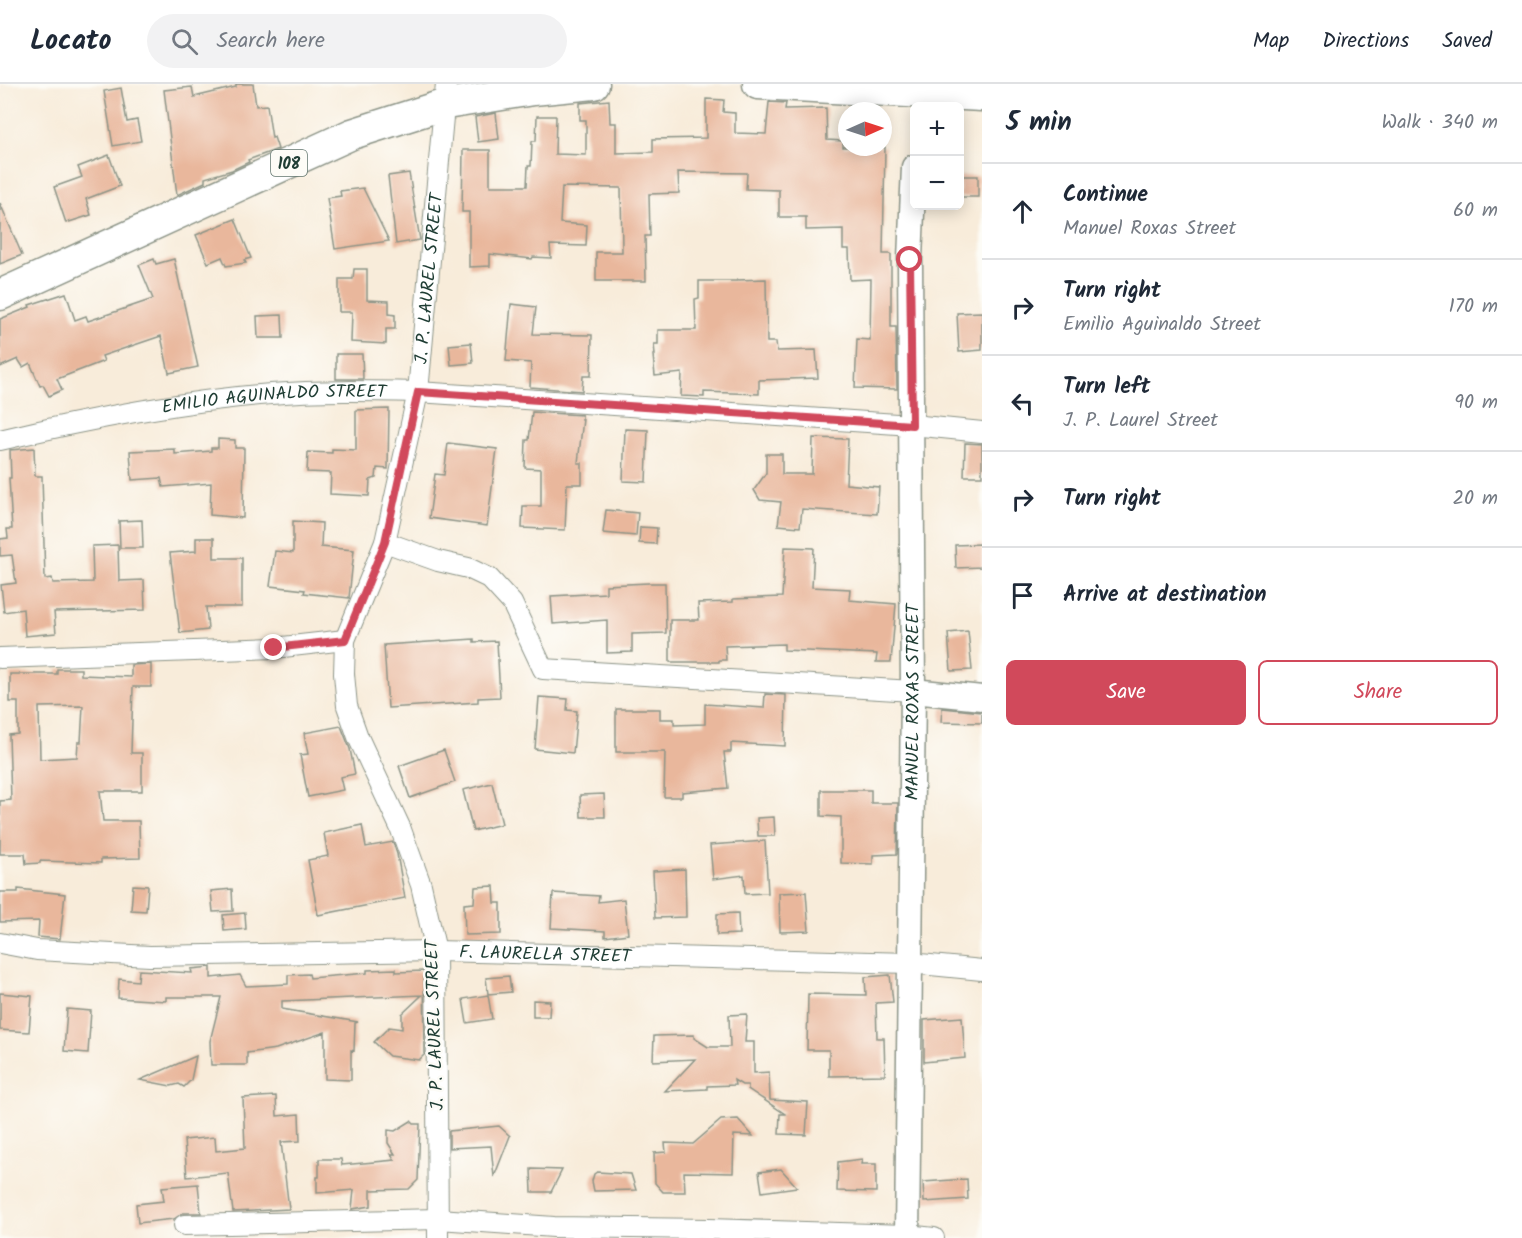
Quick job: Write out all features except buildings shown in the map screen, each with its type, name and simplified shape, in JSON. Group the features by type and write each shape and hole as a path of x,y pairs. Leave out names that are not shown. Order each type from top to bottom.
{"main road":[{"name":"108","path":"0,296 352,134 446,94 533,90 594,84"},
{"path":"758,84 816,85 918,99 982,96"}],"street":[{"name":"J. P. LAUREL STREET","path":"438,1228 436,951 418,875 400,827 358,737 347,706 344,674 345,640 385,542 418,392 446,94"},
{"name":"MANUEL ROXAS STREET","path":"907,1237 914,692 910,260 913,210"},
{"name":"EMILIO AGUINALDO STREET","path":"0,440 85,420 270,394 348,391 418,392 912,425 982,432"},
{"path":"385,542 438,561 468,568 489,578 512,603 543,669 982,698"},
{"path":"0,658 274,648 345,640"},
{"name":"F. LAURELLA STREET","path":"0,943 37,950 150,956 436,951 910,963 982,970"},
{"path":"184,1225 709,1229 934,1238"}],"route":[{"path":"274,648 345,640 385,542 418,392 912,425 910,260"}]}
